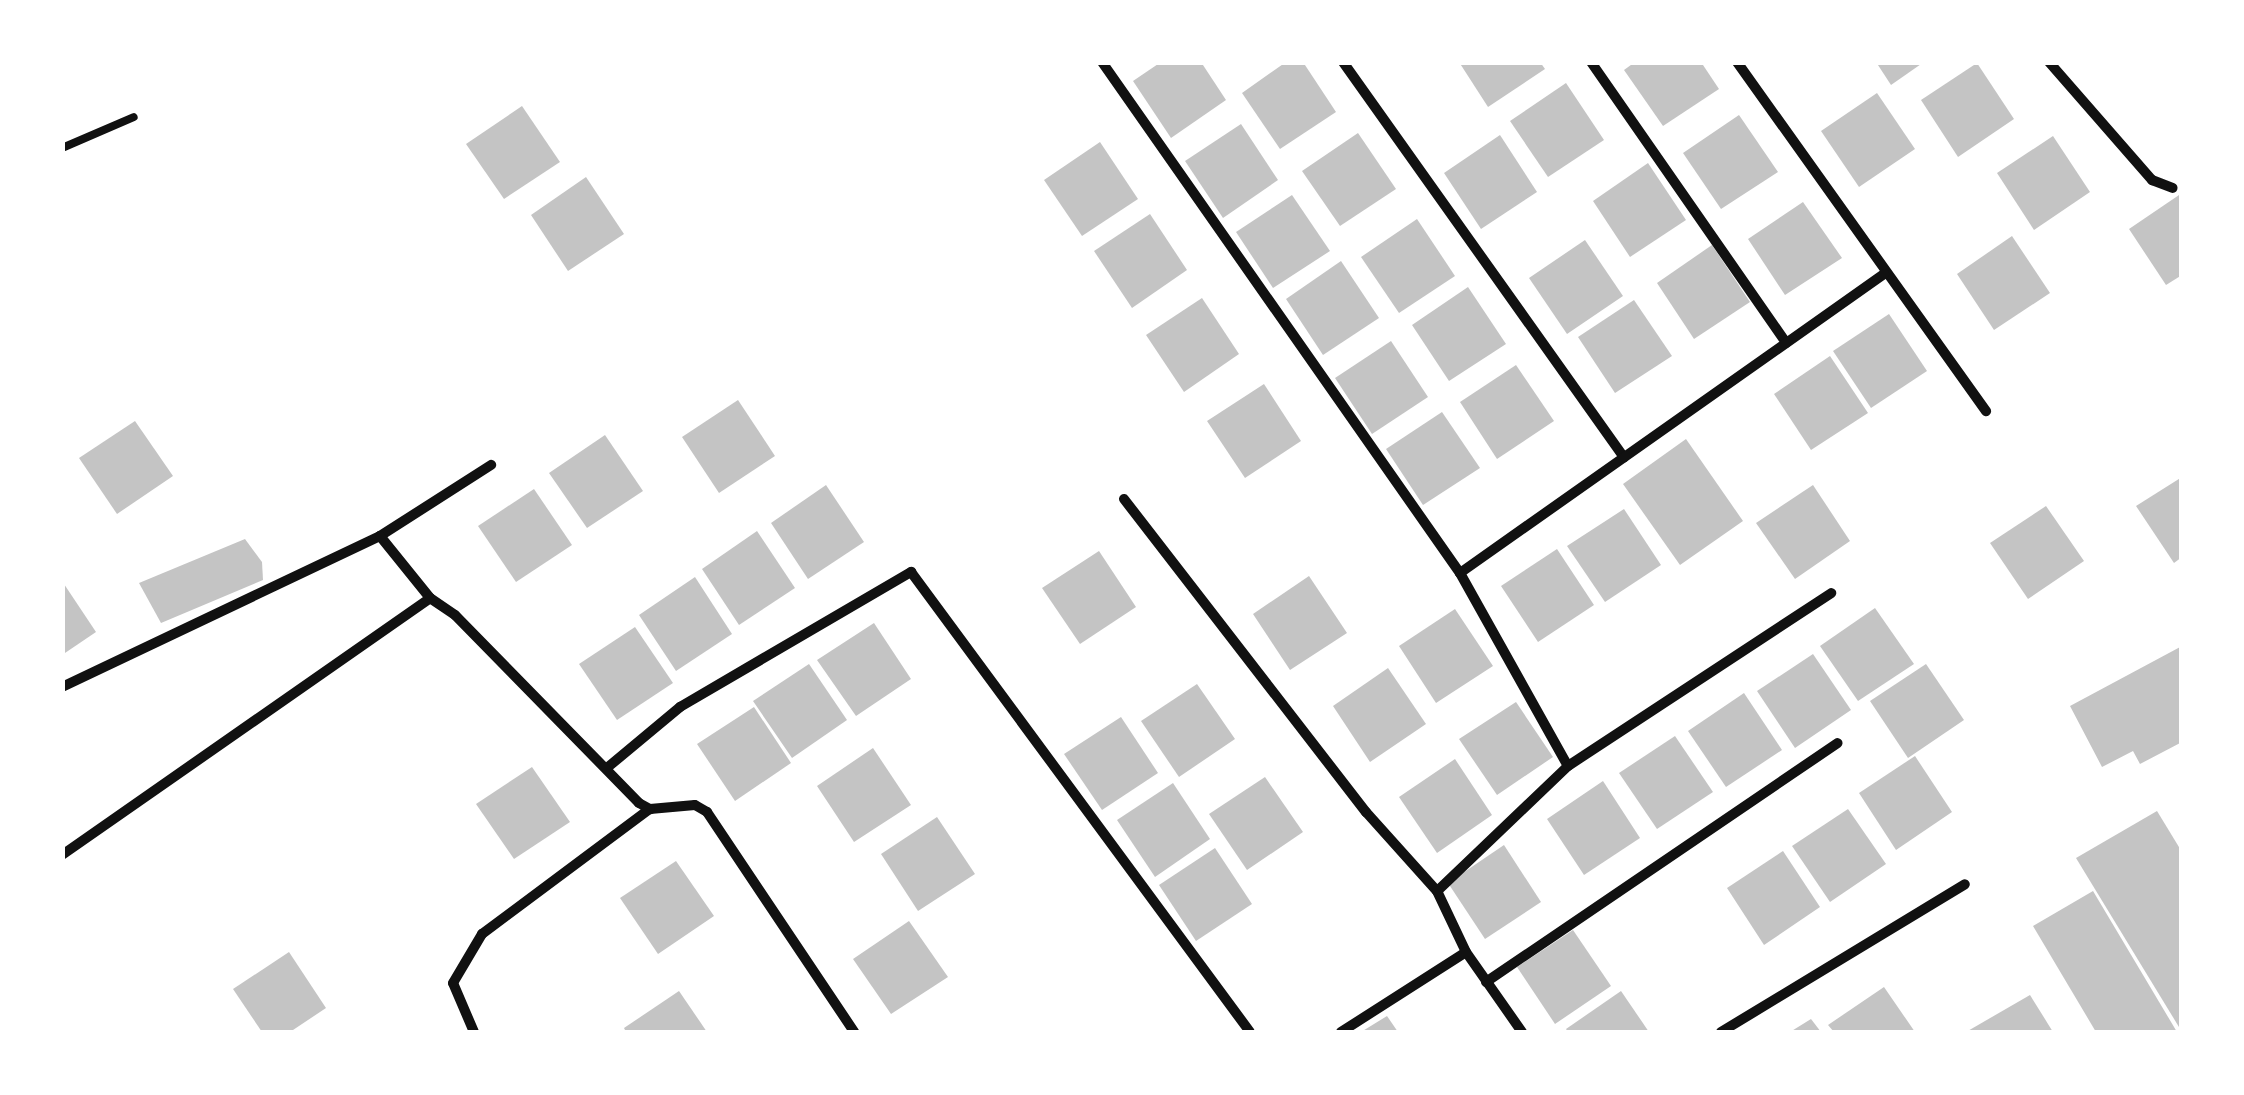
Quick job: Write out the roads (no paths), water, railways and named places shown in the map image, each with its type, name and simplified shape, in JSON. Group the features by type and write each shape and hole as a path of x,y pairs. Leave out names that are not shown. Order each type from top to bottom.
{"street":[{"path":"1102,62 1460,573 1568,766"},
{"path":"1343,62 1624,457"},
{"path":"1591,62 1786,343"},
{"path":"1738,62 1884,274 1986,411"},
{"path":"2049,62 2152,180 2173,188"},
{"path":"1460,573 1884,274"},
{"path":"62,688 380,536 491,465"},
{"path":"1124,499 1366,812 1437,891 1466,952 1522,1032"},
{"path":"380,536 430,598 650,809"},
{"path":"608,767 680,706 911,572 1250,1032"},
{"path":"1437,891 1568,766 1831,593"},
{"path":"62,855 430,598"},
{"path":"1486,982 1838,743"},
{"path":"474,1032 453,983 482,934 650,809 695,805 719,826 854,1032"},
{"path":"1722,1032 1965,884"},
{"path":"1341,1032 1466,952"}],"lane":[{"path":"62,148 134,117"}]}
